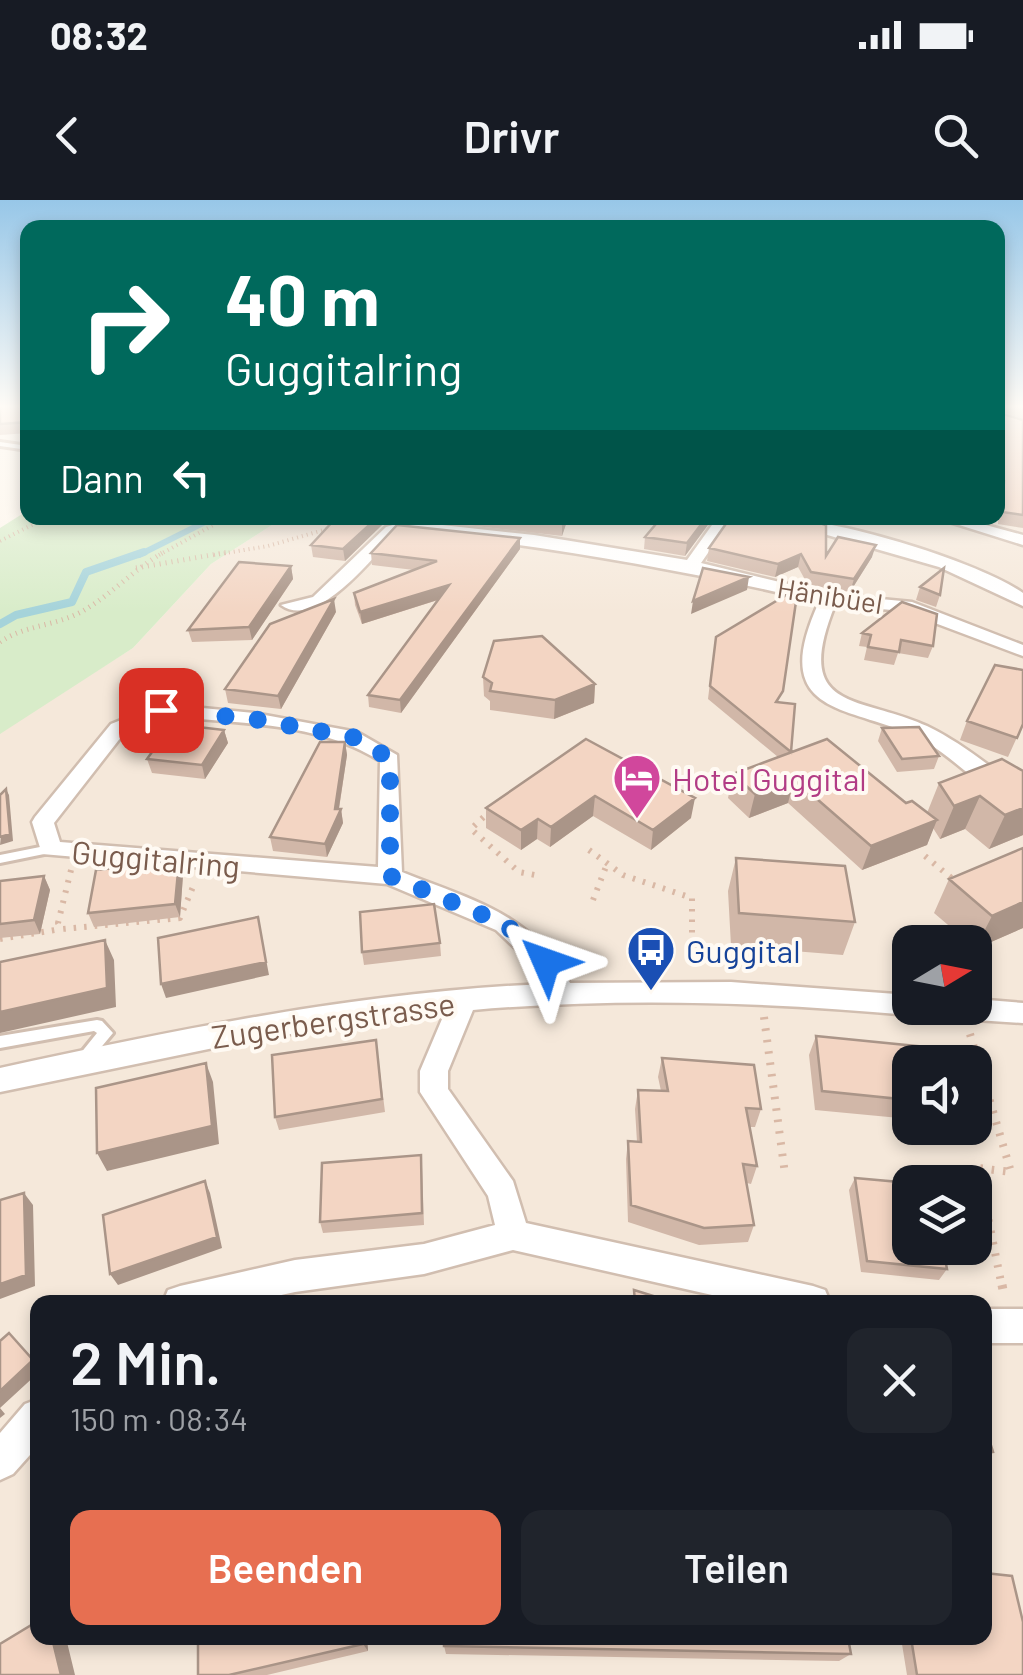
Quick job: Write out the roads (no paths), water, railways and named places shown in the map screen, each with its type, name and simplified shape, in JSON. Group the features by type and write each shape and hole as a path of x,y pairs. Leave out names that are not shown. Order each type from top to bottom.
{"street":[{"path":"692,566 719,525"},
{"name":"Hänibüel","path":"806,525 853,536 975,576 1015,592 1023,601"},
{"path":"969,525 1023,540"},
{"name":"Hänibüel","path":"290,605 318,602 391,530 406,526 534,540 692,566 829,599 906,606 1023,650"},
{"path":"829,599 818,622 812,676 817,690 834,703 918,729 1023,800"},
{"name":"Guggitalring","path":"390,876 390,759 357,738 204,714 161,710 118,728 44,822 62,850 390,876 505,924 546,962 562,994"},
{"name":"Zugerbergstrasse","path":"0,1080 312,1018 464,1000 703,991 892,1004"},
{"path":"464,1000 434,1071 434,1092 502,1191 513,1235"},
{"path":"992,1011 1023,1013"},
{"path":"211,1295 296,1276 424,1259 513,1235 782,1295"},
{"path":"0,1462 30,1426"}],"lane":[{"path":"0,860 62,850"},
{"path":"0,1042 97,1025 106,1033 82,1061"}],"waterway":[{"path":"139,555 199,525"},
{"path":"0,624 16,615 72,602 86,572 144,552"}],"place":[{"name":"Hotel Guggital","path":"637,820"},
{"name":"Guggital","path":"651,992"}]}
